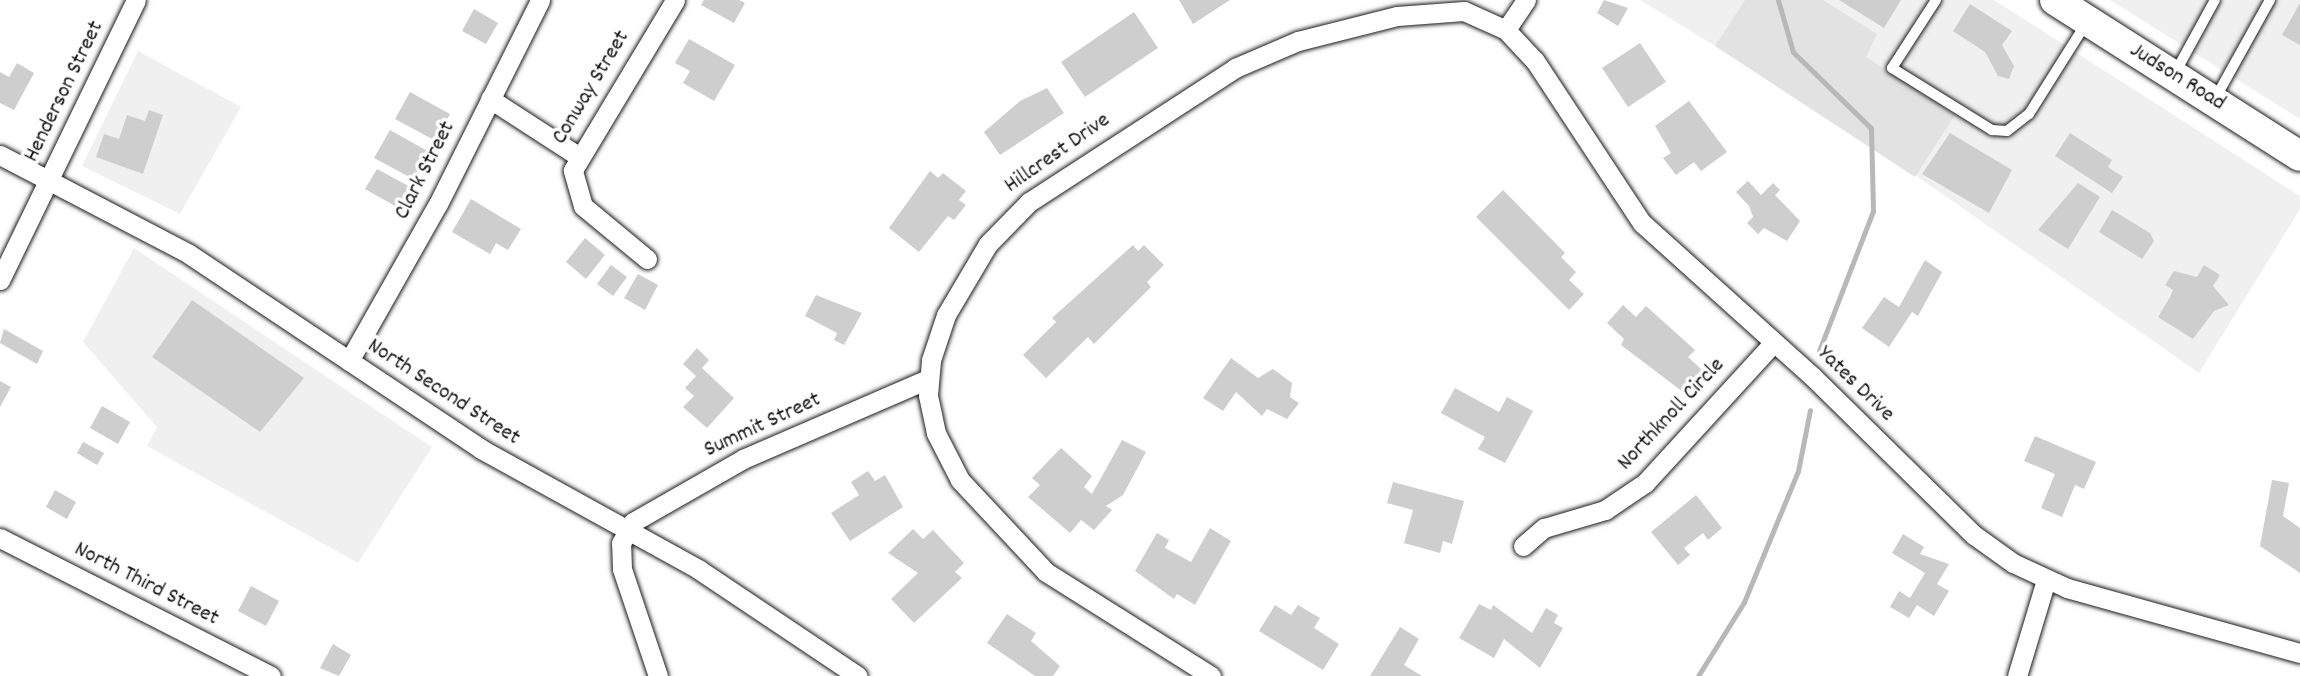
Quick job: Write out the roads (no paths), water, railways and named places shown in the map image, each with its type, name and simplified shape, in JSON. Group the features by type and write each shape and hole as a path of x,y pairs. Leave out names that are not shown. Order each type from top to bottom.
{"main road":[{"name":"Judson Road","path":"2055,0 2300,156"}],"street":[{"name":"Henderson Street","path":"0,280 136,0"},
{"name":"Clark Street","path":"349,361 490,99 540,0"},
{"name":"Conway Street","path":"647,258 583,206 573,186 578,156 675,0"},
{"path":"1506,30 1526,0"},
{"name":"Hillcrest Drive","path":"1211,676 1100,612 1002,532 943,451 930,416 929,379 946,316 1008,220 1059,179 1211,81 1298,41 1397,16 1464,11 1506,30"},
{"name":"Yates Drive","path":"1506,30 1535,61 1642,223 1774,342 1974,535 2046,580 2300,653"},
{"path":"490,99 578,156"},
{"name":"North Second Street","path":"0,155 51,177 189,254 481,449 698,569 858,676"},
{"name":"Northknoll Circle","path":"1523,546 1544,528 1605,510 1645,483 1774,342"},
{"name":"Summit Street","path":"625,531 642,514 743,459 929,379"},
{"path":"625,531 624,584 658,676"},
{"name":"North Third Street","path":"0,538 271,676"},
{"path":"2017,676 2046,580"}],"lane":[{"path":"1936,0 1892,68 1999,131 2029,114 2087,21"},
{"path":"2173,76 2216,0"},
{"path":"2213,102 2270,0"}],"waterway":[{"path":"1778,0 1793,52 1871,128 1873,211 1819,351"},
{"path":"1698,676 1744,602 1798,471 1810,410"}]}
